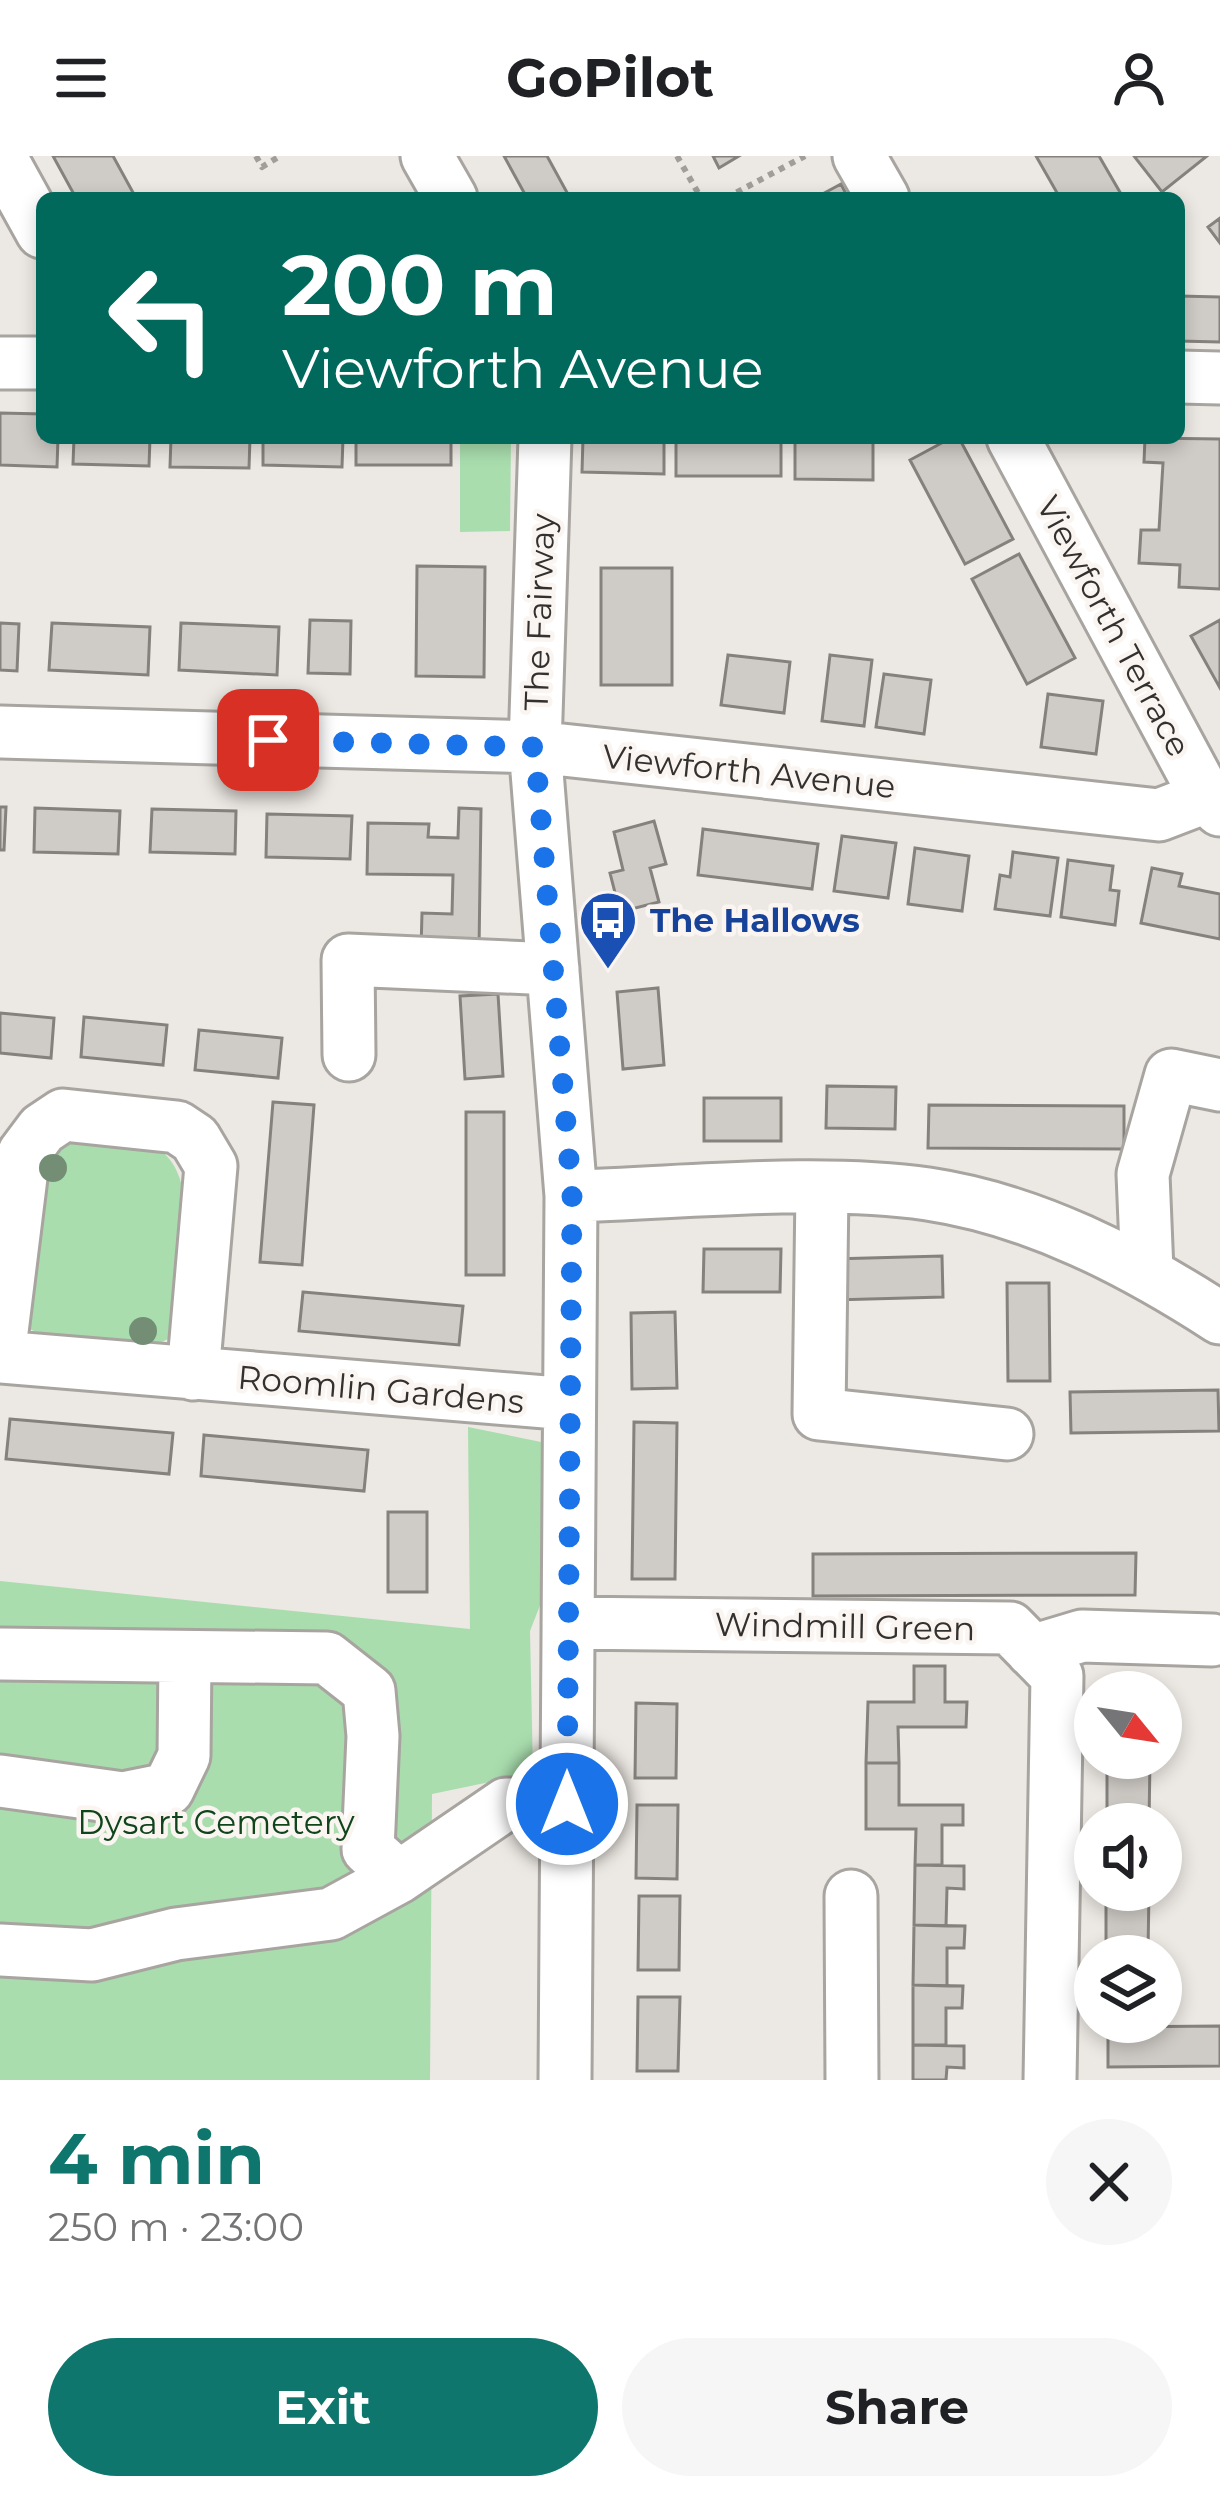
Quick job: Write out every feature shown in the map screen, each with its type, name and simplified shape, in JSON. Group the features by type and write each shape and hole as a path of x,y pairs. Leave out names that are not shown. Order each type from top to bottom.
{"street":[{"path":"0,156 36,221"},
{"path":"428,156 448,192"},
{"path":"859,156 880,192"},
{"path":"0,363 36,363"},
{"path":"1185,377 1220,378"},
{"name":"The Fairway","path":"544,444 535,747 572,1196 565,2080"},
{"name":"Viewforth Terrace","path":"1016,444 1213,804"},
{"name":"Viewforth Avenue","path":"0,732 535,747 1159,815 1213,804"},
{"path":"349,1055 348,960 553,969"},
{"path":"1147,1270 1143,1174 1171,1075 1220,1085"},
{"name":"Roomlin Gardens","path":"0,1348 24,1153 42,1129 63,1115 176,1126 195,1139 211,1166 194,1374"},
{"path":"572,1196 822,1190 930,1194 1049,1227 1147,1270 1220,1318"},
{"path":"822,1190 819,1414 1007,1434"},
{"name":"Roomlin Gardens","path":"0,1357 569,1404"},
{"name":"Windmill Green","path":"568,1623 1010,1628 1032,1651"},
{"path":"1050,2080 1057,1676 1032,1651 1082,1636 1211,1640"},
{"path":"0,1654 327,1658 352,1672 369,1690 374,1736 368,1849 399,1877"},
{"path":"0,1781 123,1798 168,1789 184,1756 185,1657"},
{"path":"0,1950 92,1955 176,1934 331,1914 399,1877 506,1804 567,1804"},
{"path":"850,1896 851,2080"}],"path":[{"path":"256,156 262,166 280,156"},
{"path":"677,156 698,192"},
{"path":"737,192 805,156"}],"green space":[{"path":"460,444 511,444 510,531 460,532"},
{"path":"78,1135 146,1143 170,1159 178,1174 184,1194 172,1337 160,1343 42,1335 30,1329 23,1313 33,1167"},
{"name":"Dysart Cemetery","path":"468,1427 551,1444 546,1590 530,1631 533,1773 432,1794 430,2080 0,2080 0,1581 470,1629"}],"building":[{"path":"53,156 113,156 133,192 73,192"},
{"path":"504,156 547,156 567,192 524,192"},
{"path":"713,156 739,156 719,168"},
{"path":"1036,156 1099,156 1120,192 1057,192"},
{"path":"1134,156 1207,156 1162,192"},
{"path":"1220,218 1220,243 1208,227"},
{"path":"1185,296 1220,297 1220,342 1185,341"},
{"path":"0,413 36,414 36,444 58,444 57,467 0,465"},
{"path":"1220,439 1220,589 1179,587 1180,565 1139,563 1141,530 1159,530 1163,463 1144,462 1145,444"},
{"path":"74,444 150,444 149,466 73,464"},
{"path":"171,444 250,444 249,468 170,467"},
{"path":"263,444 343,444 342,467 263,465"},
{"path":"356,444 451,444 451,465 356,465"},
{"path":"583,444 664,444 664,474 582,472"},
{"path":"676,444 781,444 781,476 676,476"},
{"path":"795,444 873,444 873,480 795,479"},
{"path":"940,444 962,444 1013,539 965,564 910,460"},
{"path":"1019,554 1075,658 1027,684 972,579"},
{"path":"417,566 485,567 484,677 416,676"},
{"path":"601,568 672,568 672,685 601,685"},
{"path":"310,620 351,621 350,674 308,673"},
{"path":"1220,620 1220,688 1191,636"},
{"path":"0,623 19,624 17,671 0,670"},
{"path":"52,623 150,627 148,675 49,670"},
{"path":"181,623 279,627 277,675 179,670"},
{"path":"728,655 790,662 784,713 721,705"},
{"path":"830,655 872,660 864,726 822,721"},
{"path":"884,674 931,680 924,734 876,727"},
{"path":"1048,694 1103,701 1096,754 1041,747"},
{"path":"0,807 6,807 4,850 0,850"},
{"path":"35,808 120,811 118,854 34,852"},
{"path":"459,808 481,809 479,950 421,950 422,913 452,914 453,875 367,874 368,823 429,824 428,837 458,838"},
{"path":"152,809 236,811 235,854 150,852"},
{"path":"267,814 352,816 350,859 266,857"},
{"path":"654,821 666,864 650,868 659,902 620,912 610,873 623,870 614,832"},
{"path":"703,829 818,844 812,889 698,875"},
{"path":"842,836 896,843 888,898 834,891"},
{"path":"915,848 969,856 962,911 908,904"},
{"path":"1013,852 1058,858 1050,916 995,909 1000,875 1010,877"},
{"path":"1068,860 1113,866 1110,890 1119,891 1115,925 1061,917"},
{"path":"1152,868 1182,874 1179,886 1220,894 1220,939 1141,923"},
{"path":"658,988 664,1065 623,1069 617,992"},
{"path":"498,994 503,1076 465,1079 460,996"},
{"path":"0,1013 54,1018 51,1058 0,1053"},
{"path":"84,1017 167,1025 163,1065 81,1057"},
{"path":"199,1030 282,1038 278,1078 195,1070"},
{"path":"827,1086 896,1087 895,1129 826,1128"},
{"path":"704,1098 781,1098 781,1141 704,1141"},
{"path":"273,1102 314,1105 302,1265 260,1262"},
{"path":"929,1105 1124,1106 1124,1149 928,1148"},
{"path":"466,1112 504,1112 504,1275 466,1275"},
{"path":"704,1249 781,1249 780,1292 703,1292"},
{"path":"942,1256 943,1297 833,1300 832,1259"},
{"path":"1007,1283 1049,1283 1050,1381 1008,1381"},
{"path":"303,1292 463,1306 459,1345 299,1331"},
{"path":"675,1312 677,1388 632,1389 631,1313"},
{"path":"1218,1390 1219,1431 1071,1433 1070,1392"},
{"path":"10,1419 173,1433 169,1474 6,1459"},
{"path":"634,1422 677,1423 675,1579 632,1579"},
{"path":"204,1435 368,1450 364,1491 201,1476"},
{"path":"388,1512 427,1512 427,1592 388,1592"},
{"path":"1136,1553 1135,1595 813,1596 813,1554"},
{"path":"914,1666 945,1666 945,1702 967,1702 966,1727 898,1727 899,1763 866,1763 868,1702 914,1702"},
{"path":"636,1703 677,1704 676,1778 635,1778"},
{"path":"866,1763 899,1763 899,1805 963,1805 963,1825 942,1825 942,1865 915,1865 916,1829 866,1829"},
{"path":"1107,1779 1150,1779 1149,1803 1107,1803"},
{"path":"637,1805 678,1805 677,1879 636,1878"},
{"path":"915,1865 964,1866 964,1889 947,1888 946,1926 914,1925"},
{"path":"639,1896 680,1896 679,1970 638,1970"},
{"path":"1106,1911 1149,1911 1148,1935 1106,1935"},
{"path":"914,1925 965,1926 964,1948 947,1948 947,1986 913,1985"},
{"path":"913,1985 963,1986 962,2008 946,2008 946,2045 913,2045"},
{"path":"638,1997 680,1997 678,2071 637,2071"},
{"path":"1182,2026 1220,2026 1220,2066 1108,2067 1108,2043 1182,2043"},
{"path":"913,2045 964,2046 964,2068 947,2067 946,2080 913,2080"}],"place":[{"name":"The Hallows","path":"608,971"}],"route":[{"path":"268,740 535,747 572,1196 567,1804"}]}
